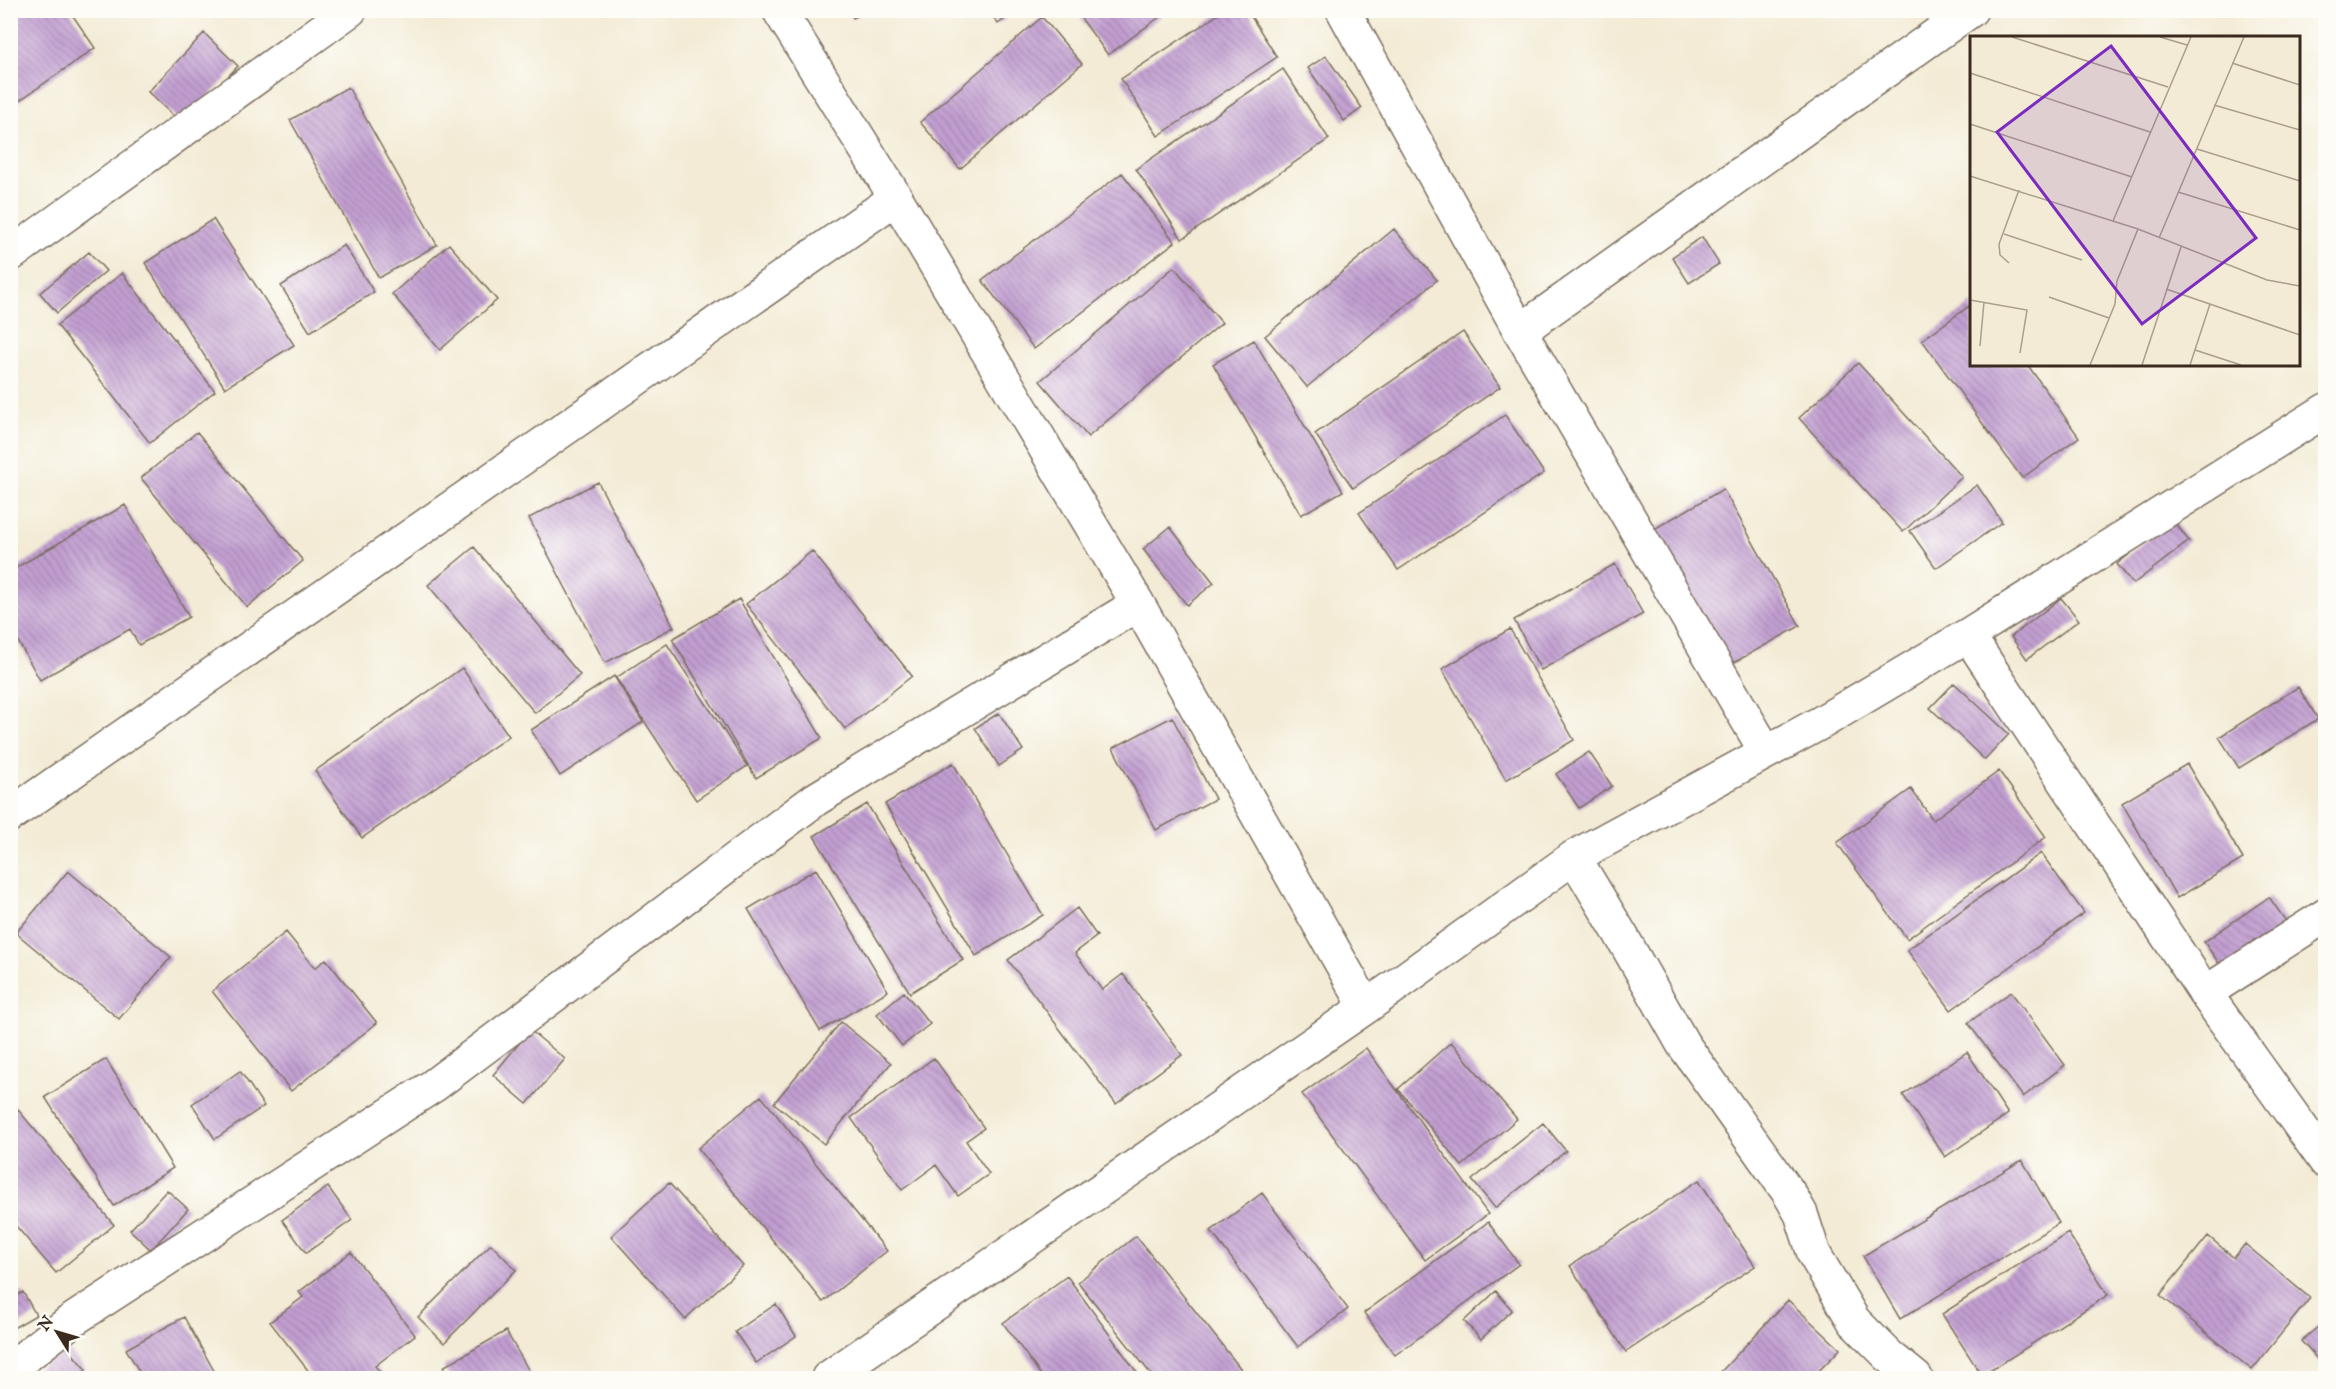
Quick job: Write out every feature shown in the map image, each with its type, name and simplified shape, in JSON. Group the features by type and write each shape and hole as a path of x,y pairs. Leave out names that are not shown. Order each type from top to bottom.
{"street":[{"path":"10,255 350,10"},
{"path":"779,10 896,198 1138,604 1366,1007"},
{"path":"1343,10 1520,331 1766,752"},
{"path":"1520,331 1971,10"},
{"path":"10,815 896,198"},
{"path":"828,1378 1366,1007 1574,857 1766,752 1968,635 2325,410"},
{"path":"10,1369 71,1321 433,1086 816,799 1138,604"},
{"path":"1968,635 2205,993 2325,1162"},
{"path":"1574,857 1622,935 1683,1044 1789,1193 1801,1214 1814,1254 1854,1321 1889,1356 1916,1378"},
{"path":"2205,993 2325,915"}],"building":[{"path":"17,10 69,10 95,48 10,107 10,15"},
{"path":"850,10 869,10 853,18"},
{"path":"989,10 1017,10 998,24"},
{"path":"1075,10 1169,10 1108,55"},
{"path":"1225,10 1247,10 1277,57 1158,136 1121,79"},
{"path":"1042,17 1082,64 960,169 920,122"},
{"path":"204,33 238,66 182,124 148,92"},
{"path":"1326,56 1362,108 1344,121 1308,68"},
{"path":"1283,69 1329,139 1182,239 1136,169"},
{"path":"348,87 437,245 379,278 290,120"},
{"path":"1122,173 1175,242 1034,349 982,280"},
{"path":"213,219 294,345 225,388 145,263"},
{"path":"1394,229 1437,280 1307,387 1265,336"},
{"path":"1702,237 1719,264 1689,283 1672,257"},
{"path":"449,244 497,300 440,350 392,294"},
{"path":"344,245 374,292 310,332 281,286"},
{"path":"89,252 106,271 57,313 40,293"},
{"path":"1174,267 1222,323 1088,437 1040,381"},
{"path":"122,273 215,391 150,443 57,325"},
{"path":"1970,305 1970,366 2028,366 2079,437 2022,478 1922,340"},
{"path":"1463,332 1500,387 1353,488 1315,434"},
{"path":"1254,340 1343,491 1301,515 1213,364"},
{"path":"1858,363 1962,477 1903,532 1799,418"},
{"path":"1505,415 1544,473 1398,570 1359,513"},
{"path":"197,432 303,561 247,607 141,478"},
{"path":"598,482 674,627 605,663 529,518"},
{"path":"1977,485 2002,522 1936,568 1910,531"},
{"path":"1723,489 1800,626 1726,667 1649,532"},
{"path":"125,505 189,617 139,645 130,629 40,680 10,627 10,571"},
{"path":"2173,520 2189,541 2133,584 2117,564"},
{"path":"1170,527 1214,583 1187,605 1143,549"},
{"path":"474,547 580,675 535,713 428,585"},
{"path":"812,551 912,676 845,729 746,604"},
{"path":"1615,564 1643,614 1541,670 1514,620"},
{"path":"2061,598 2079,620 2027,659 2011,637"},
{"path":"739,599 822,738 756,778 672,639"},
{"path":"1510,629 1574,740 1506,780 1442,669"},
{"path":"667,644 747,766 696,800 616,678"},
{"path":"462,668 509,736 362,838 315,771"},
{"path":"614,676 643,722 560,776 531,730"},
{"path":"1954,683 2009,734 1985,760 1930,708"},
{"path":"2298,687 2318,719 2239,768 2219,737"},
{"path":"999,713 1023,750 999,766 975,728"},
{"path":"1172,717 1215,799 1156,830 1113,748"},
{"path":"1589,752 1612,786 1579,808 1556,774"},
{"path":"953,763 1043,915 976,956 885,804"},
{"path":"2187,764 2243,859 2177,898 2122,803"},
{"path":"1999,771 2046,837 1907,939 1837,843 1911,789 1933,820"},
{"path":"867,804 963,960 910,993 814,836"},
{"path":"2041,853 2084,913 1951,1010 1907,950"},
{"path":"816,869 888,991 820,1031 748,909"},
{"path":"68,871 171,957 119,1019 16,933"},
{"path":"2269,897 2290,927 2225,972 2204,942"},
{"path":"1077,908 1097,936 1075,953 1102,990 1123,974 1182,1055 1116,1104 1008,960"},
{"path":"286,932 315,968 326,959 377,1023 291,1091 212,991"},
{"path":"904,992 930,1024 902,1046 877,1014"},
{"path":"2011,992 2065,1065 2023,1097 1968,1023"},
{"path":"841,1022 891,1063 824,1144 774,1103"},
{"path":"530,1030 565,1059 527,1104 493,1075"},
{"path":"1451,1042 1517,1119 1462,1166 1398,1089"},
{"path":"1366,1048 1488,1214 1425,1260 1302,1094"},
{"path":"1967,1052 2008,1114 1945,1157 1903,1095"},
{"path":"934,1058 984,1128 966,1141 989,1174 958,1196 936,1165 902,1190 851,1118"},
{"path":"106,1059 173,1168 114,1206 45,1097"},
{"path":"240,1071 264,1106 215,1139 192,1104"},
{"path":"761,1096 887,1251 823,1302 698,1148"},
{"path":"15,1106 114,1225 56,1273 10,1219 10,1110"},
{"path":"1543,1123 1566,1151 1495,1208 1472,1180"},
{"path":"2022,1160 2059,1223 1900,1319 1863,1256"},
{"path":"1699,1180 1755,1266 1626,1352 1570,1266"},
{"path":"669,1183 743,1266 685,1319 611,1236"},
{"path":"328,1187 352,1220 306,1253 282,1220"},
{"path":"167,1190 188,1209 151,1250 130,1230"},
{"path":"1262,1193 1348,1309 1298,1347 1211,1231"},
{"path":"1488,1222 1519,1264 1395,1355 1364,1313"},
{"path":"2068,1233 2108,1295 1982,1376 1942,1314"},
{"path":"1136,1236 1248,1378 1154,1378 1078,1282"},
{"path":"2208,1236 2234,1258 2245,1244 2310,1298 2252,1370 2160,1295"},
{"path":"491,1244 516,1270 444,1343 418,1317"},
{"path":"351,1252 415,1335 375,1366 384,1376 380,1378 314,1378 270,1322 303,1297 299,1292"},
{"path":"1067,1276 1141,1378 1043,1378 1003,1323"},
{"path":"1496,1291 1512,1310 1481,1339 1464,1321"},
{"path":"23,1292 36,1315 10,1330 10,1299"},
{"path":"1788,1300 1840,1349 1812,1378 1715,1378"},
{"path":"776,1304 796,1336 756,1363 735,1332"},
{"path":"184,1317 218,1378 143,1378 126,1349"},
{"path":"2326,1320 2326,1369 2301,1341"},
{"path":"506,1331 533,1378 450,1378 443,1367"},
{"path":"66,1346 86,1370 76,1378 41,1378 35,1371"},
{"path":"1624,1373 1629,1378 1617,1378"}]}
